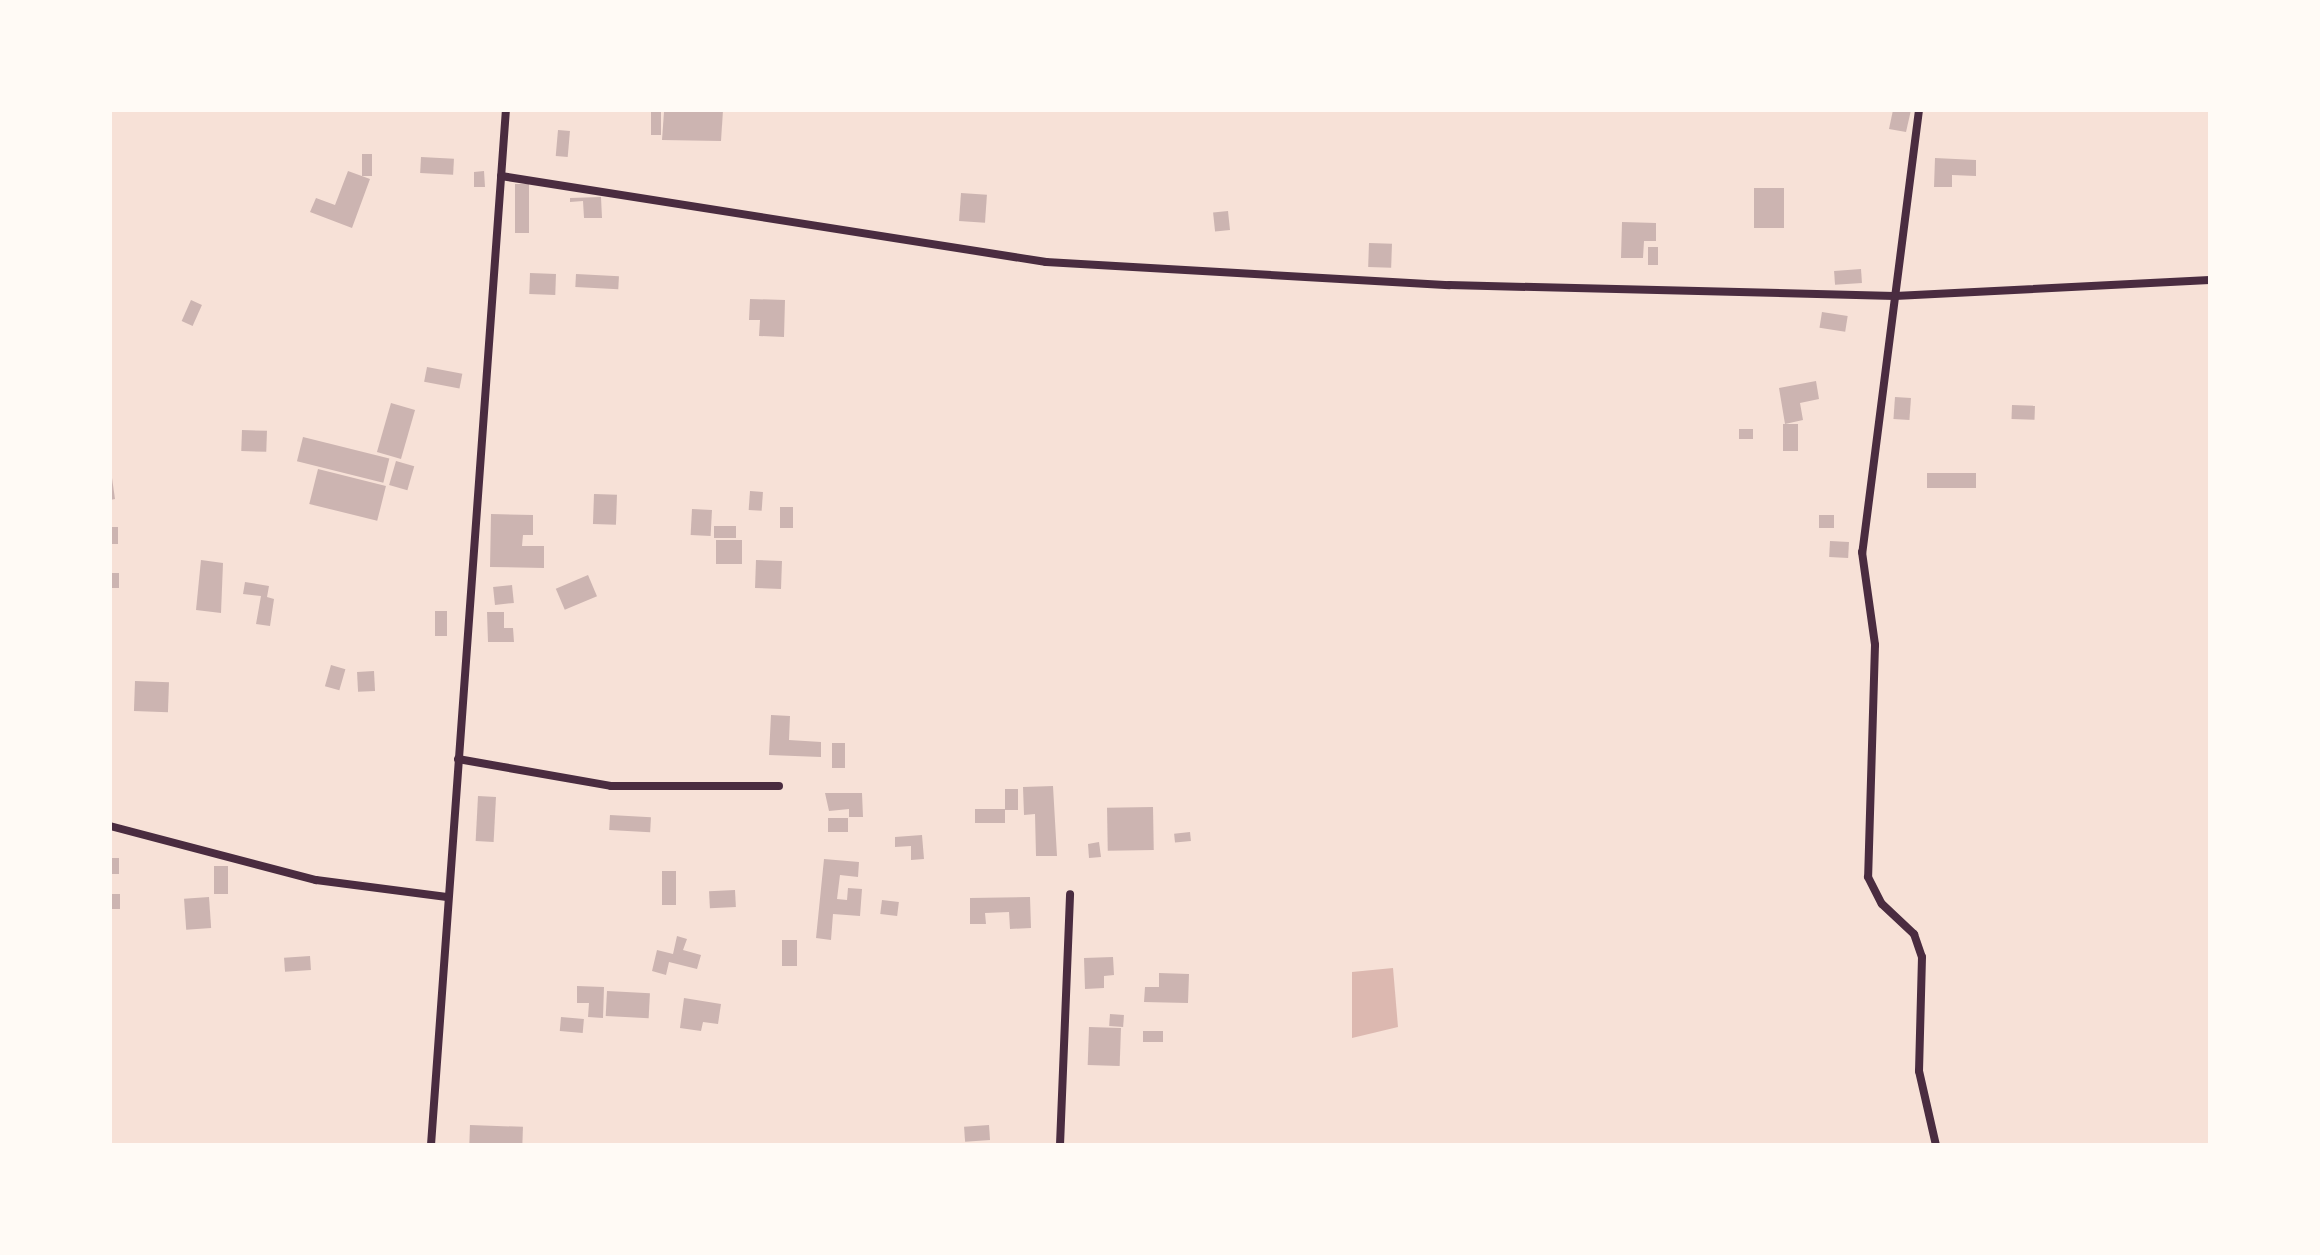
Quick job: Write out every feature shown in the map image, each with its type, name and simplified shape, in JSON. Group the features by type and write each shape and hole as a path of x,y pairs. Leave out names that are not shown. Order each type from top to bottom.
{"street":[{"path":"431,1145 506,110"},
{"path":"1919,110 1862,552 1875,645 1868,877 1882,904 1914,934 1922,957 1919,1071 1936,1145"},
{"path":"501,176 1046,262 1449,285 1895,296 2210,280"},
{"path":"458,759 611,786 779,786"},
{"path":"110,826 316,880 447,897"},
{"path":"1060,1145 1070,894"}],"shaded area":[{"path":"1393,968 1398,1027 1352,1038 1352,972"}],"building":[{"path":"723,110 721,141 662,140 664,112"},
{"path":"1893,110 1911,110 1906,132 1889,129"},
{"path":"651,112 661,112 661,135 651,135"},
{"path":"558,130 570,131 568,157 556,156"},
{"path":"362,154 372,154 372,176 362,176"},
{"path":"421,157 454,159 453,175 420,173"},
{"path":"1935,158 1976,160 1976,176 1952,175 1952,187 1934,187"},
{"path":"348,171 370,179 352,228 310,212 316,198 335,205"},
{"path":"484,171 485,187 474,187 474,172"},
{"path":"515,184 529,184 529,233 515,233"},
{"path":"1754,188 1784,188 1784,228 1754,228"},
{"path":"961,193 987,195 985,223 959,221"},
{"path":"601,197 602,218 584,218 583,201 570,202 570,198"},
{"path":"1228,211 1230,230 1215,231 1213,213"},
{"path":"1622,222 1656,223 1656,241 1644,241 1643,258 1621,258"},
{"path":"1369,243 1392,244 1391,268 1368,267"},
{"path":"1648,247 1658,247 1658,265 1648,265"},
{"path":"1861,269 1862,283 1835,285 1834,271"},
{"path":"530,273 556,274 555,295 529,294"},
{"path":"576,274 619,276 618,289 575,287"},
{"path":"750,299 785,300 784,337 759,336 760,320 749,320"},
{"path":"191,300 202,305 193,326 182,321"},
{"path":"1822,312 1848,316 1845,332 1819,328"},
{"path":"427,367 462,374 459,389 424,382"},
{"path":"1816,381 1819,399 1800,403 1803,420 1785,424 1779,388"},
{"path":"1895,397 1911,398 1909,420 1893,419"},
{"path":"391,403 415,410 401,459 377,452"},
{"path":"2012,405 2035,406 2034,420 2012,419"},
{"path":"1783,424 1798,424 1798,451 1783,451"},
{"path":"1739,429 1753,429 1753,439 1739,439"},
{"path":"242,430 267,431 266,452 241,451"},
{"path":"303,437 389,459 383,483 297,461"},
{"path":"396,461 414,466 407,490 389,485"},
{"path":"318,469 386,486 377,521 309,504"},
{"path":"1927,473 1976,473 1976,488 1927,488"},
{"path":"110,478 115,499 110,500"},
{"path":"750,491 763,492 762,511 749,510"},
{"path":"594,494 617,495 616,525 593,524"},
{"path":"780,507 793,507 793,528 780,528"},
{"path":"692,509 712,510 711,536 691,535"},
{"path":"491,514 533,515 533,535 523,535 522,546 544,546 544,568 490,567"},
{"path":"1819,515 1834,515 1834,528 1819,528"},
{"path":"714,526 736,526 736,538 714,538"},
{"path":"110,527 118,527 118,544 110,544"},
{"path":"716,540 742,540 742,564 716,564"},
{"path":"1830,541 1849,542 1848,558 1829,557"},
{"path":"201,560 223,563 221,613 196,610"},
{"path":"756,560 782,561 781,589 755,588"},
{"path":"110,573 119,573 119,588 110,588"},
{"path":"588,575 597,596 565,610 556,589"},
{"path":"245,582 269,586 267,597 274,599 270,626 256,624 261,596 243,594"},
{"path":"512,585 514,603 495,605 493,587"},
{"path":"435,611 447,611 447,636 435,636"},
{"path":"487,612 504,612 504,628 513,628 514,642 488,642"},
{"path":"331,665 345,669 339,690 325,686"},
{"path":"374,671 375,691 358,692 357,672"},
{"path":"135,681 169,682 168,712 134,711"},
{"path":"771,715 790,716 789,740 821,742 821,757 769,755"},
{"path":"832,743 845,743 845,768 832,768"},
{"path":"1053,786 1057,856 1036,856 1035,814 1024,815 1023,787"},
{"path":"1005,789 1018,789 1018,810 1005,810"},
{"path":"825,793 862,793 863,817 849,817 849,809 829,811"},
{"path":"478,796 496,797 494,842 476,841"},
{"path":"1153,807 1154,850 1108,851 1107,808"},
{"path":"975,809 1005,809 1005,823 975,823"},
{"path":"610,815 651,817 650,832 609,830"},
{"path":"828,818 848,818 848,832 828,832"},
{"path":"1190,832 1191,841 1175,843 1174,834"},
{"path":"922,835 924,859 911,860 911,846 895,847 895,837"},
{"path":"1099,842 1101,857 1089,858 1088,844"},
{"path":"110,858 119,858 119,874 110,874"},
{"path":"824,859 859,862 858,877 840,875 837,899 847,900 848,888 862,889 860,916 833,914 831,940 816,938"},
{"path":"214,866 228,866 228,894 214,894"},
{"path":"662,871 676,871 676,905 662,905"},
{"path":"735,890 736,907 710,908 709,891"},
{"path":"110,894 120,894 120,909 110,909"},
{"path":"209,897 211,928 186,930 184,899"},
{"path":"1030,897 1031,928 1010,929 1009,912 985,913 986,924 970,924 970,898"},
{"path":"882,900 899,902 897,916 880,914"},
{"path":"677,936 687,939 683,950 701,955 697,969 669,962 666,975 652,971 657,950 673,954"},
{"path":"782,940 797,940 797,966 782,966"},
{"path":"310,956 311,970 285,972 284,958"},
{"path":"1113,957 1114,975 1104,976 1104,988 1085,989 1084,958"},
{"path":"1159,973 1189,974 1188,1003 1144,1002 1145,987 1159,987"},
{"path":"577,986 604,987 603,1018 588,1017 589,1003 577,1003"},
{"path":"607,991 650,993 649,1018 606,1016"},
{"path":"684,998 721,1004 718,1024 703,1022 701,1031 680,1028"},
{"path":"1110,1014 1124,1015 1123,1027 1109,1026"},
{"path":"561,1017 584,1019 583,1033 560,1031"},
{"path":"1089,1027 1121,1028 1120,1066 1088,1065"},
{"path":"1143,1031 1163,1031 1163,1042 1143,1042"},
{"path":"470,1125 523,1127 522,1145 469,1145"},
{"path":"989,1125 990,1140 965,1142 964,1127"}]}
